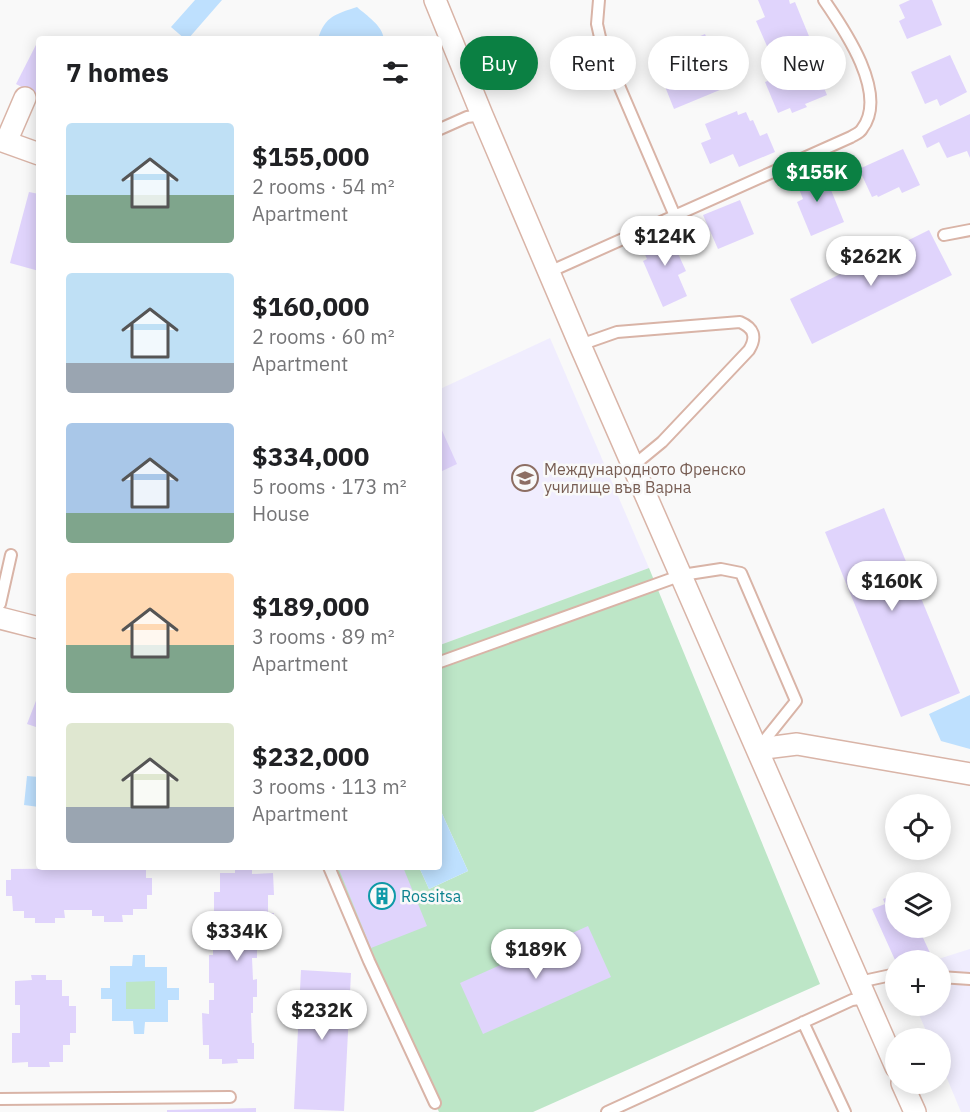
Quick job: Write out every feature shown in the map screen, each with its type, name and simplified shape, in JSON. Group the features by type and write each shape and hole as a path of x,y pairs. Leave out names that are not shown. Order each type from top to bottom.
{"street":[{"path":"435,0 580,345 885,1042"},
{"path":"25,98 3,141 36,153"},
{"path":"0,618 36,627"},
{"path":"758,749 797,744 970,774"},
{"path":"907,1094 915,1112"}],"lane":[{"path":"598,0 597,24 602,46 675,216"},
{"path":"549,272 862,130 869,114 869,89 864,67 824,0"},
{"path":"442,128 467,117 482,115"},
{"path":"944,235 970,230"},
{"path":"580,345 617,332 729,322 740,322 752,330 754,343 749,350 662,442 634,465"},
{"path":"0,604 11,555"},
{"path":"442,661 682,575 721,569 741,573 796,701 758,749"},
{"path":"330,870 369,961 435,1103"},
{"path":"951,978 970,979"},
{"path":"607,1112 852,1000 862,990 885,979"},
{"path":"803,1022 845,1112"},
{"path":"0,1099 230,1097"}],"shaded area":[{"name":"Международното Френско училище във Варна","path":"550,338 649,568 442,644 442,388"},
{"path":"970,949 970,1112 961,1112 951,1088 951,1028 925,1028 920,1016 951,1016 951,955"}],"green space":[{"path":"649,568 820,984 533,1112 439,1112 369,961 330,870 420,870 429,889 468,871 442,813 442,644"},
{"path":"126,981 155,981 155,1009 126,1009"}],"water":[{"path":"195,0 222,0 191,36 182,36 171,27"},
{"path":"357,7 377,25 383,36 319,36 324,25 332,17"},
{"path":"970,695 970,749 941,741 929,714"},
{"path":"27,776 36,777 36,807 24,805"},
{"path":"442,813 468,871 429,889 420,870 442,870"},
{"path":"133,955 145,955 145,967 167,967 167,988 179,988 179,1000 168,1000 168,1022 145,1022 144,1034 134,1034 133,1021 112,1021 112,999 101,999 101,988 110,988 110,966 132,966","holes":["155,981 155,1009 126,1009 126,982"]}],"building":[{"path":"758,0 789,0 790,4 795,2 809,36 763,36 756,21 765,17"},
{"path":"910,0 932,0 942,25 907,39 899,21 905,18 899,5"},
{"path":"36,45 36,94 16,84"},
{"path":"950,55 967,92 940,106 937,99 925,104 911,72"},
{"path":"666,90 720,90 674,109"},
{"path":"768,90 825,90 827,95 805,104 807,107 792,113 790,108 778,113"},
{"path":"737,111 738,115 746,112 750,121 753,120 760,136 767,133 775,152 739,167 733,154 710,164 701,143 711,139 705,124"},
{"path":"970,114 970,158 967,151 947,158 939,142 927,148 922,136"},
{"path":"903,149 920,185 902,193 899,187 878,197 877,195 872,197 859,169"},
{"path":"816,168 824,188 829,185 844,222 811,236 797,202 803,199 794,176"},
{"path":"29,192 36,193 36,270 10,263"},
{"path":"740,200 754,234 718,249 703,215"},
{"path":"672,229 679,245 675,247 686,271 678,275 687,296 663,307 643,261 647,259 640,243"},
{"path":"929,230 952,275 812,344 790,299"},
{"path":"442,430 457,464 442,471"},
{"path":"884,508 960,693 901,717 825,532"},
{"path":"36,701 36,727 27,724"},
{"path":"11,869 146,870 146,878 152,878 152,895 147,895 147,909 133,909 133,915 122,915 123,922 104,922 104,916 92,916 92,910 64,910 65,918 55,918 55,923 35,923 35,918 24,918 24,911 13,911 12,896 6,896 6,880 11,880"},
{"path":"235,870 252,870 252,874 273,873 274,895 268,895 268,913 274,913 275,941 257,941 257,958 252,958 253,980 257,979 257,997 253,997 253,1013 251,1013 254,1059 237,1059 238,1063 222,1064 222,1059 209,1059 209,1045 203,1045 202,1013 209,1014 209,1000 214,1000 214,983 209,983 209,955 213,955 213,938 220,938 220,920 214,920 214,892 220,892 220,873 235,873"},
{"name":"Rossitsa","path":"339,870 404,870 427,926 371,948"},
{"path":"885,904 885,938 872,909"},
{"path":"588,926 611,977 483,1034 460,983"},
{"path":"885,938 923,938 929,950 890,950"},
{"path":"301,970 351,973 344,1111 294,1109"},
{"path":"31,975 46,975 46,980 62,980 62,996 69,996 69,1006 76,1006 76,1033 70,1033 70,1045 63,1045 63,1062 49,1062 50,1067 28,1067 28,1062 12,1063 12,1033 20,1033 20,1005 15,1005 15,981 32,980"},
{"path":"256,1108 256,1112 167,1112 167,1110"}],"place":[{"name":"Международното Френско училище във Варна","path":"525,478"},
{"name":"Rossitsa","path":"382,896"}]}
